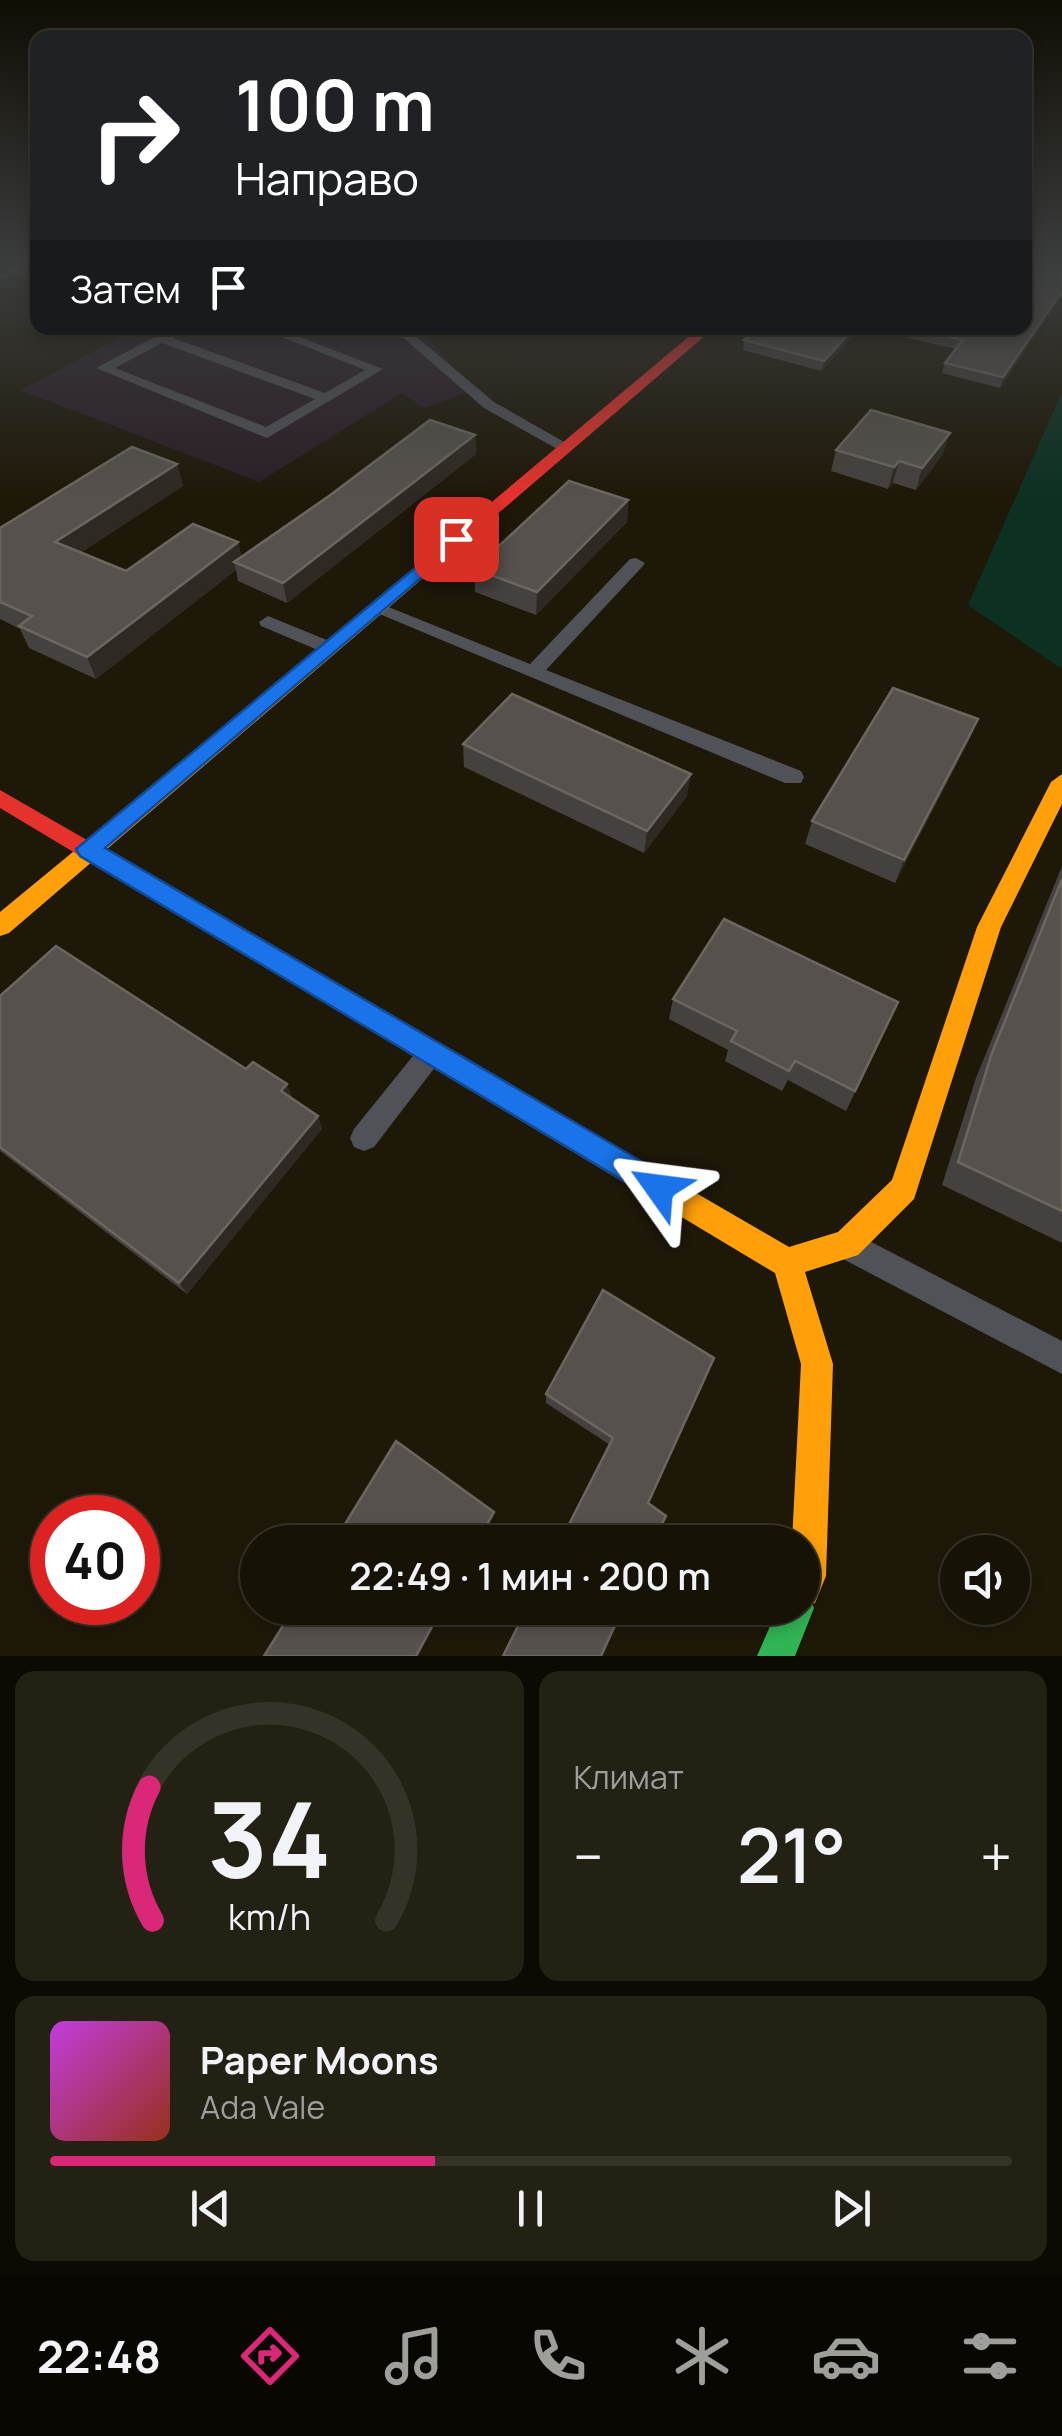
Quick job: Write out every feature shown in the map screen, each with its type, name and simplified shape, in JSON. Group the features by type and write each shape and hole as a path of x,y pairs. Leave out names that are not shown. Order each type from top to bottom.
{"street":[{"path":"0,926 690,342"},
{"path":"786,1263 847,1244 904,1189 989,927 1062,782"},
{"path":"0,798 786,1263 818,1364 810,1525"},
{"path":"776,1656 789,1625"}],"lane":[{"path":"154,342 104,368 267,433 376,368 305,342"},
{"path":"174,342 326,398"},
{"path":"415,342 489,405 565,447"},
{"path":"535,670 636,563"},
{"path":"374,608 793,777"},
{"path":"268,622 328,648"},
{"path":"364,1138 431,1053"},
{"path":"847,1244 1062,1358"}],"shaded area":[{"path":"111,342 431,342 473,390 424,408 402,393 259,482 20,390"}],"green space":[{"path":"1062,392 1062,669 968,605"}],"building":[{"path":"753,342 841,342 824,361"},
{"path":"961,342 1027,342 1003,377 945,363"},
{"path":"871,410 950,433 922,468 899,461 894,467 836,450"},
{"path":"430,420 475,435 283,583 234,562 329,496"},
{"path":"132,447 177,464 55,542 126,571 193,524 238,542 87,657 19,626 32,616 0,602 0,528"},
{"path":"569,481 628,500 537,592 474,569"},
{"path":"893,688 978,719 904,860 812,821"},
{"path":"512,694 691,774 647,831 463,744"},
{"path":"1062,879 1062,1211 958,1162 992,1053"},
{"path":"724,919 898,1002 855,1091 795,1061 789,1071 731,1041 737,1031 673,999"},
{"path":"56,946 246,1069 253,1062 287,1084 281,1091 318,1116 179,1283 0,1147 0,996"},
{"path":"603,1290 714,1358 648,1503 666,1516 662,1525 569,1525 613,1438 546,1394"},
{"path":"396,1441 494,1512 487,1525 344,1525"},
{"path":"283,1625 433,1625 416,1656 264,1656"},
{"path":"518,1625 615,1625 601,1656 503,1656"}],"traffic: fast":[{"path":"776,1656 789,1625"}],"traffic: slow":[{"path":"0,926 431,562"},
{"path":"787,1263 847,1244 904,1189 989,927 1062,782"},
{"path":"269,957 787,1263"},
{"path":"787,1263 817,1364 810,1525"}],"traffic: jam":[{"path":"431,562 690,342"},
{"path":"0,798 269,957"}],"route":[{"path":"456,539 88,849 659,1188"}]}
